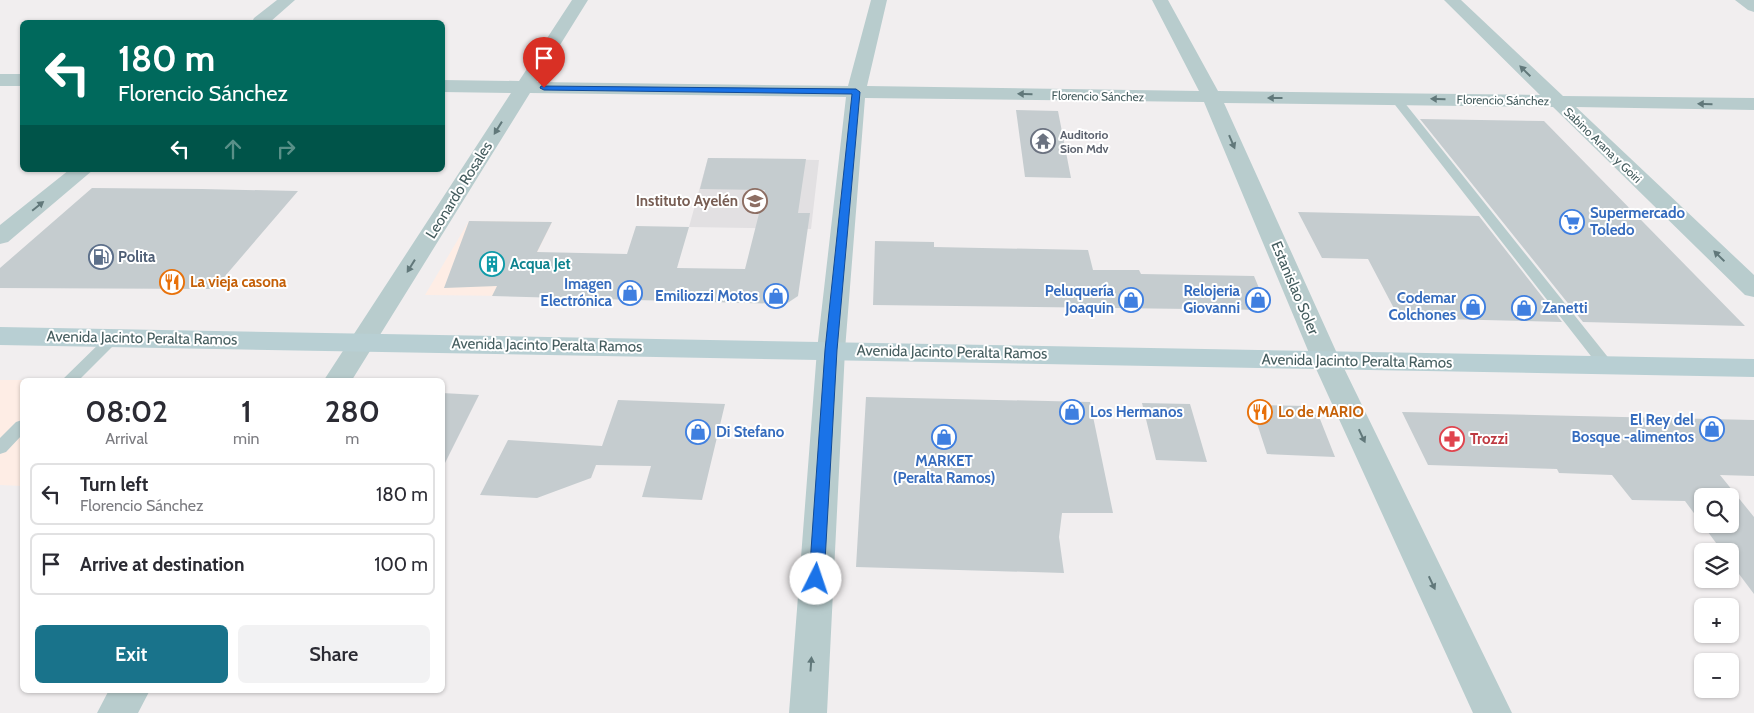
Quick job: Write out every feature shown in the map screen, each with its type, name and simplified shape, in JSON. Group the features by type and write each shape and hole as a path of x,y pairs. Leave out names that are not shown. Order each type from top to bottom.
{"main road":[{"name":"Avenida Jacinto Peralta Ramos","path":"0,336 364,341 1754,368"}],"street":[{"path":"262,20 287,0"},
{"name":"Leonardo Rosales","path":"339,378 580,0"},
{"path":"808,713 831,350 856,92 879,0"},
{"name":"Estanislao Soler","path":"1160,0 1212,98 1326,360 1493,713"},
{"name":"Sabino Arana y Goiri","path":"1452,0 1754,289"},
{"path":"1743,0 1754,7"},
{"path":"0,80 20,80"},
{"name":"Florencio Sánchez","path":"445,86 1754,104"},
{"path":"0,237 80,172"},
{"path":"116,713 129,693"}],"lane":[{"path":"1396,98 1606,366"},
{"path":"72,378 113,338"},
{"path":"0,448 20,428"}],"shaded area":[{"name":"Instituto Ayelén","path":"708,158 819,160 811,229 689,227"},
{"path":"469,221 552,222 516,296 425,295"},
{"path":"0,380 20,380 20,486 0,485"}],"building":[{"path":"1016,110 1058,111 1071,178 1025,177"},
{"name":"Supermercado Toledo","path":"1420,119 1544,121 1745,326 1583,322"},
{"path":"708,158 806,159 798,213 810,213 798,296 786,304 492,296 497,286 444,288 469,221 552,222 537,252 627,254 636,226 689,227 677,268 745,269 765,190 700,189"},
{"path":"92,188 298,191 214,289 0,288 0,268"},
{"path":"1298,212 1479,216 1562,322 1399,318 1368,259 1322,258"},
{"path":"875,241 934,242 934,247 1088,250 1093,270 1139,270 1141,274 1254,276 1268,310 873,305"},
{"path":"445,393 479,395 445,463"},
{"path":"866,397 1090,402 1113,513 1062,513 1059,537 1064,573 856,567"},
{"path":"618,400 725,404 702,500 642,497 651,466 596,465 591,478 537,498 480,495 508,440 602,446"},
{"path":"1142,403 1190,404 1207,462 1156,460"},
{"path":"1251,405 1306,406 1320,419 1335,457 1267,454"},
{"path":"1402,412 1754,420 1754,476 1720,475 1731,488 1694,488 1694,513 1685,501 1632,500 1612,475 1559,473 1557,469 1428,465"},
{"path":"1739,498 1754,517 1754,594 1739,574 1739,543 1716,543 1709,533 1739,533"}],"place":[{"name":"Auditorio Sion Mdv","path":"1043,141"},
{"name":"Instituto Ayelén","path":"755,201"},
{"name":"Supermercado Toledo","path":"1572,222"},
{"name":"Polita","path":"101,257"},
{"name":"Acqua Jet","path":"492,264"},
{"name":"La vieja casona","path":"172,282"},
{"name":"Imagen Electrónica","path":"630,293"},
{"name":"Emiliozzi Motos","path":"776,296"},
{"name":"Peluquería Joaquin","path":"1131,300"},
{"name":"Relojeria Giovanni","path":"1258,300"},
{"name":"Codemar Colchones","path":"1473,307"},
{"name":"Zanetti","path":"1524,308"},
{"name":"Los Hermanos","path":"1072,412"},
{"name":"Lo de MARIO","path":"1260,412"},
{"name":"El Rey del Bosque -alimentos","path":"1712,429"},
{"name":"Di Stefano","path":"698,432"},
{"name":"MARKET (Peralta Ramos)","path":"944,437"},
{"name":"Trozzi","path":"1452,439"}],"route":[{"path":"544,88 856,92 831,350 816,579"}]}
